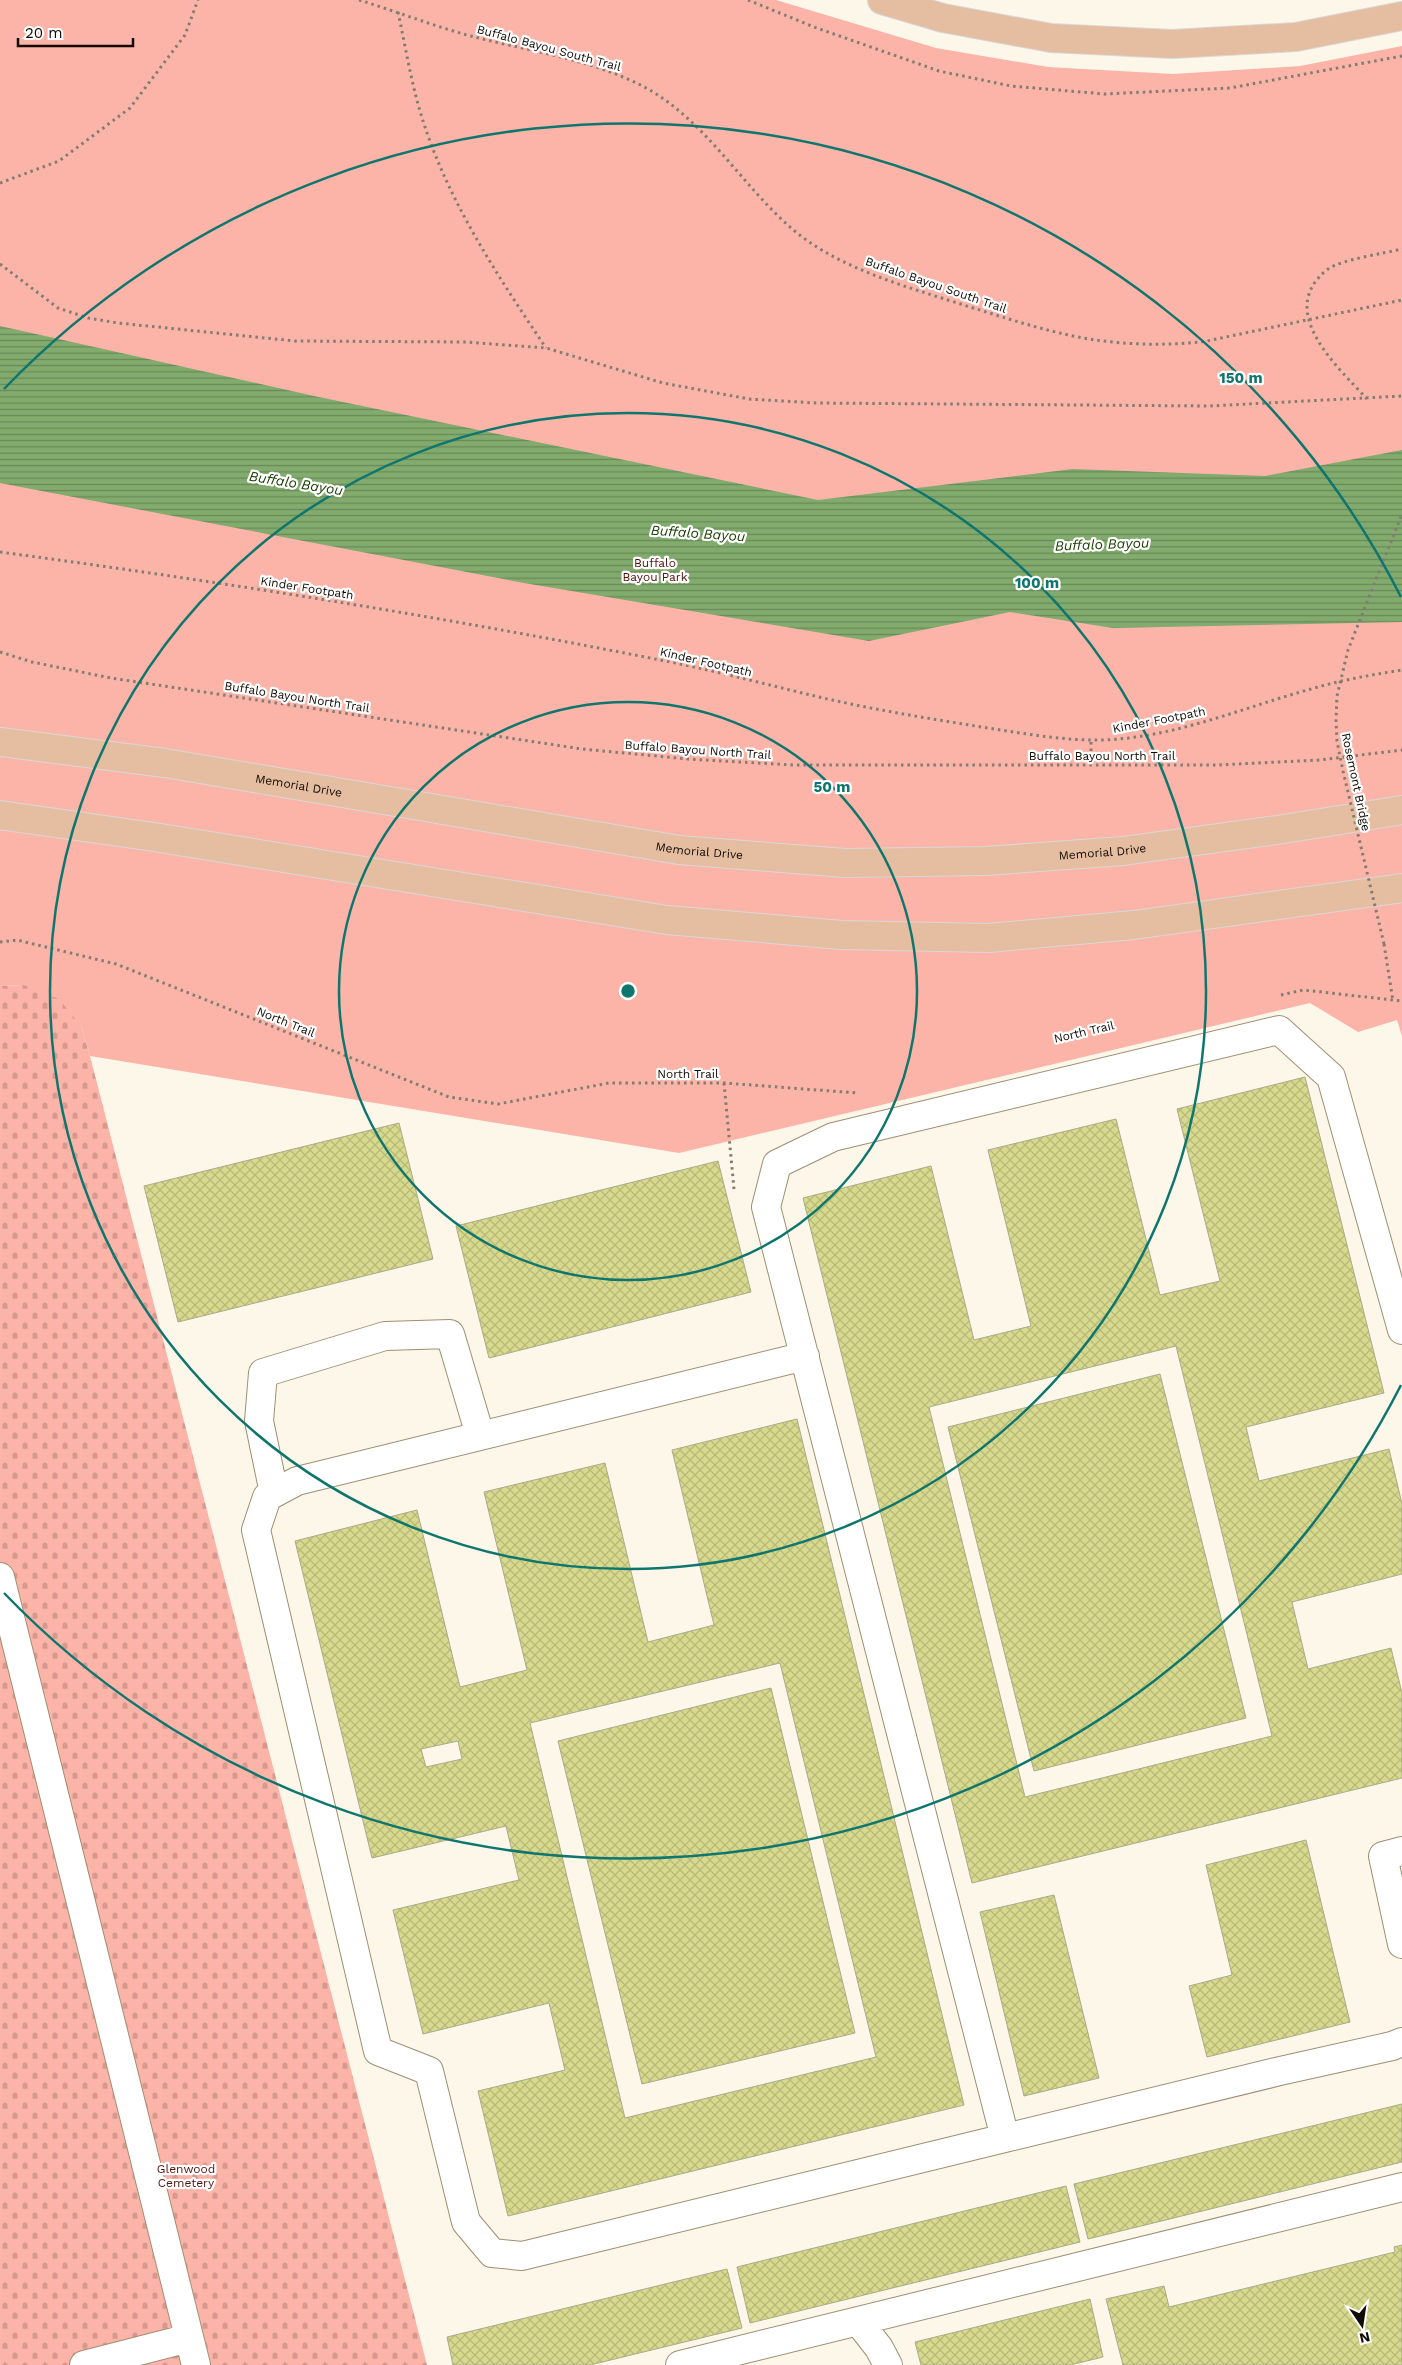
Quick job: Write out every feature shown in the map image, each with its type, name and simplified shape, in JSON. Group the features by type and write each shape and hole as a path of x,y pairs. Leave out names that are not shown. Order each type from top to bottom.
{"main road":[{"path":"882,0 943,18 1051,38 1172,44 1296,37 1402,16"},
{"name":"Memorial Drive","path":"0,742 165,763 430,810 679,850 845,862 986,861 1123,851 1277,830 1402,810"},
{"path":"0,815 163,838 667,920 842,935 988,938 1134,925 1402,888"}],"lane":[{"path":"1005,2138 766,1207 777,1164 833,1137 1279,1030 1331,1077 1402,1330"},
{"path":"274,1493 259,1421 263,1373 385,1336 450,1334 480,1435"},
{"path":"805,1356 296,1481 267,1497 256,1530 378,2051 429,2071 466,2222 492,2253 522,2256 1280,2071 1392,2046 1402,2042"},
{"path":"0,1577 196,2365"},
{"path":"1402,1851 1382,1856 1402,1944"},
{"path":"680,2365 1402,2187"},
{"path":"858,2321 879,2348 888,2365"},
{"path":"84,2365 189,2338"}],"path":[{"path":"0,183 59,161 130,108 185,35 198,0"},
{"name":"Buffalo Bayou South Trail","path":"360,0 466,34 591,66 634,82 674,107 701,133 766,205 792,230 822,250 858,268 923,292 1043,330 1090,340 1182,344 1207,341 1402,300"},
{"path":"398,12 424,123 450,188 506,287 546,348"},
{"path":"1368,399 1315,339 1308,320 1308,298 1316,283 1329,268 1402,249"},
{"path":"0,264 58,308 88,318 118,323 295,341 466,342 546,348 663,383 749,399 816,404 1210,406 1402,396"},
{"name":"Rosemont Bridge","path":"1393,1001 1384,944 1343,771 1337,741 1336,721 1338,696 1348,650 1402,514"},
{"name":"Kinder Footpath","path":"0,552 157,573 342,602 668,661 823,698 950,722 1056,738 1091,740 1137,736 1190,726 1312,688 1368,675 1402,670"},
{"name":"Buffalo Bayou North Trail","path":"0,652 32,662 111,678 582,750 688,759 793,765 1218,765 1320,760 1402,750"},
{"path":"1091,740 1091,764"},
{"name":"North Trail","path":"0,942 17,940 116,964 449,1097 498,1104 608,1083 724,1083 857,1094 867,1092"},
{"path":"1274,996 1302,990 1402,1001"},
{"path":"724,1083 736,1209 766,1207"}],"green space":[{"name":"Buffalo Bayou Park","path":"0,0 776,0 936,48 1048,67 1173,74 1300,66 1402,46 1402,1036 1397,1020 1358,1032 1310,1003 679,1153 90,1056 81,1026 24,985 0,986"},
{"name":"Glenwood Cemetery","path":"24,985 59,999 81,1026 90,1056 427,2365 0,2365 0,986"}],"water":[{"name":"Buffalo Bayou","path":"0,326 314,396 818,500 1073,469 1265,476 1402,450 1402,622 1113,628 1010,612 869,641 524,583 0,483"}],"building":[{"path":"1305,1077 1384,1393 1246,1427 1259,1481 1389,1449 1402,1504 1402,1574 1292,1602 1308,1669 1391,1648 1402,1693 1402,1778 972,1883 803,1198 931,1166 974,1340 1031,1326 988,1150 1116,1119 1160,1295 1220,1281 1177,1109","holes":["1176,1346 1272,1736 1025,1797 929,1407"]},
{"path":"399,1123 433,1259 178,1322 144,1186"},
{"path":"718,1161 751,1292 489,1358 456,1226"},
{"path":"1160,1374 1246,1718 1034,1771 948,1427"},
{"path":"797,1419 964,2105 508,2216 478,2091 565,2070 549,2003 423,2034 393,1910 519,1880 506,1826 372,1858 295,1541 417,1510 460,1687 527,1670 484,1492 605,1463 648,1642 714,1625 672,1450","holes":["780,1663 876,2057 625,2118 530,1723","458,1741 462,1759 426,1767 421,1749"]},
{"path":"771,1688 855,2033 642,2084 558,1741"},
{"path":"1306,1840 1350,2022 1207,2057 1189,1986 1232,1975 1206,1865"},
{"path":"1054,1895 1099,2078 1024,2096 980,1912"},
{"path":"1402,2104 1402,2162 1088,2239 1074,2184"},
{"path":"1066,2186 1080,2242 750,2323 737,2267"},
{"path":"1402,2245 1402,2365 1123,2365 1106,2299 1164,2286 1169,2307 1395,2252 1394,2247"},
{"path":"727,2269 742,2328 590,2365 453,2365 447,2337"},
{"path":"1090,2299 1103,2357 1070,2365 921,2365 915,2342"}]}
